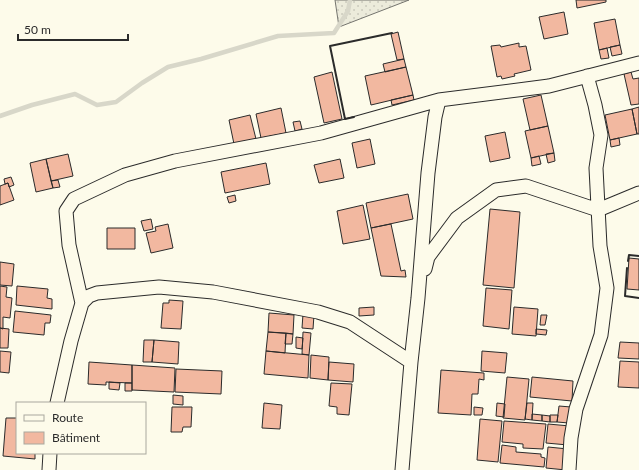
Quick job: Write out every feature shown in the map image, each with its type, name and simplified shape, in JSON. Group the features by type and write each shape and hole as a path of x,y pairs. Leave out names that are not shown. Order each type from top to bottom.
{"street":[{"path":"82,303 68,245 66,211 74,199 125,175 175,161 321,133 439,100 548,86 639,63"},
{"path":"569,470 571,438 576,408 601,335 607,288 600,246 596,168 601,135 587,76"},
{"path":"402,470 428,173 435,117 439,100"},
{"path":"418,298 428,257 457,218 496,190 526,186 598,210 639,193"},
{"path":"57,402 71,341 82,303 89,296 97,293 158,287 213,292 318,312 350,322 411,362"},
{"path":"49,470 50,454"}],"shaded area":[{"path":"335,0 409,0 339,27"}],"building":[{"path":"576,0 606,0 606,2 577,8"},
{"path":"564,12 568,34 544,39 539,17"},
{"path":"615,19 620,45 599,50 594,23"},
{"path":"398,32 404,59 397,60 391,34"},
{"path":"519,43 519,47 526,46 531,70 514,74 515,76 502,79 501,76 497,77 491,46 500,45 501,47"},
{"path":"620,45 622,54 612,56 610,47"},
{"path":"607,48 609,58 601,59 599,50"},
{"path":"404,59 406,67 385,72 383,64"},
{"path":"406,67 413,95 371,105 365,76"},
{"path":"332,72 342,119 324,123 314,77"},
{"path":"631,72 633,79 639,78 639,104 631,105 624,74"},
{"path":"413,95 414,100 392,105 391,100"},
{"path":"541,95 548,126 530,130 523,99"},
{"path":"639,107 639,134 637,134 632,109"},
{"path":"281,108 286,133 261,138 256,114"},
{"path":"632,109 637,134 610,140 605,115"},
{"path":"250,115 256,139 234,144 229,120"},
{"path":"300,121 302,129 295,131 293,122"},
{"path":"548,126 554,153 531,158 525,131"},
{"path":"505,132 510,158 490,162 485,136"},
{"path":"619,138 620,145 611,147 610,140"},
{"path":"370,139 375,164 357,168 352,143"},
{"path":"554,153 555,161 548,163 546,154"},
{"path":"68,154 73,176 51,181 46,159"},
{"path":"539,156 541,164 532,166 531,158"},
{"path":"46,159 53,188 36,192 30,163"},
{"path":"340,159 344,178 319,183 314,165"},
{"path":"266,163 270,184 225,193 221,172"},
{"path":"11,177 14,185 9,187 8,183 5,184 4,179"},
{"path":"58,180 60,187 53,188 51,181"},
{"path":"8,183 14,200 0,205 0,186"},
{"path":"408,194 413,219 371,228 366,203"},
{"path":"235,195 236,201 229,203 227,197"},
{"path":"363,205 370,239 343,244 337,211"},
{"path":"490,209 520,212 514,288 483,285"},
{"path":"151,219 153,229 144,231 141,221"},
{"path":"168,224 173,248 151,253 146,233 156,231 155,227"},
{"path":"391,224 401,271 405,270 406,277 381,276 371,228"},
{"path":"107,228 135,228 135,249 107,249"},
{"path":"629,258 639,259 639,290 627,289"},
{"path":"0,262 14,264 12,286 0,285"},
{"path":"0,286 7,287 6,297 12,298 10,318 3,317 3,329 0,328"},
{"path":"17,286 48,289 47,298 52,299 52,309 16,305"},
{"path":"486,288 512,290 509,329 483,326"},
{"path":"169,300 183,301 181,329 161,328 163,303 169,303"},
{"path":"374,307 374,315 359,316 359,308"},
{"path":"514,307 538,309 536,336 512,334"},
{"path":"15,311 51,315 50,323 45,323 44,335 13,332"},
{"path":"269,313 294,315 293,334 268,332"},
{"path":"303,314 314,315 313,329 302,328"},
{"path":"541,315 547,315 545,325 540,325"},
{"path":"0,328 9,329 8,348 0,348"},
{"path":"536,329 547,330 546,335 536,334"},
{"path":"268,332 286,333 285,353 266,351"},
{"path":"303,332 311,333 309,355 302,354"},
{"path":"286,333 293,334 292,344 285,344"},
{"path":"296,337 303,338 302,349 296,348"},
{"path":"144,340 154,340 152,362 143,362"},
{"path":"154,340 179,342 178,364 152,362"},
{"path":"620,342 639,343 639,359 618,358"},
{"path":"0,351 11,352 9,373 0,372"},
{"path":"266,351 309,355 308,378 264,374"},
{"path":"482,351 507,353 505,373 481,371"},
{"path":"311,355 329,357 328,380 310,378"},
{"path":"620,361 639,362 639,388 618,387"},
{"path":"89,362 132,365 132,383 106,382 106,385 88,384"},
{"path":"329,362 354,364 353,382 328,380"},
{"path":"132,365 175,368 174,392 132,390"},
{"path":"176,369 222,371 221,394 175,392"},
{"path":"441,370 484,373 484,380 479,379 478,394 472,394 471,415 438,413"},
{"path":"507,377 529,379 525,420 503,418"},
{"path":"532,377 573,381 572,401 530,397"},
{"path":"109,382 120,383 119,390 109,389"},
{"path":"125,383 132,383 132,391 125,391"},
{"path":"331,383 352,384 349,415 337,414 337,407 329,406"},
{"path":"173,395 183,396 183,405 173,404"},
{"path":"264,403 282,405 280,429 262,428"},
{"path":"497,403 505,404 504,417 496,416"},
{"path":"527,403 533,403 532,420 525,419"},
{"path":"559,406 571,407 569,423 557,422"},
{"path":"172,407 192,407 191,427 183,427 182,432 171,432"},
{"path":"474,407 483,408 482,415 474,415"},
{"path":"532,414 542,415 542,421 532,420"},
{"path":"542,415 550,416 550,422 542,421"},
{"path":"550,415 558,415 557,422 550,422"},
{"path":"6,418 16,418 16,454 35,454 35,459 3,456"},
{"path":"480,419 502,421 498,462 477,460"},
{"path":"504,421 546,424 543,449 523,448 523,444 502,442"},
{"path":"548,424 570,426 568,445 546,443"},
{"path":"502,445 516,447 516,452 541,454 541,457 545,458 544,467 500,463"},
{"path":"548,447 568,449 566,470 546,468"}],"waterway":[{"path":"0,116 32,105 75,94 97,105 116,102 142,83 168,67 201,59 278,36 334,33 348,11 350,0"}],"wall":[{"path":"354,117 345,119 330,46 392,33"},
{"path":"628,261 629,255 639,256"},
{"path":"627,268 625,296 639,298"}]}
